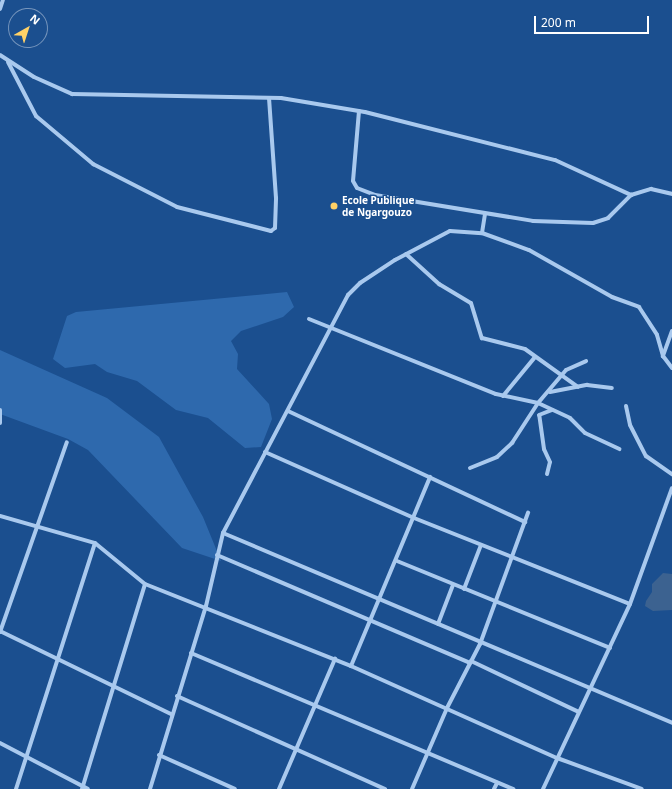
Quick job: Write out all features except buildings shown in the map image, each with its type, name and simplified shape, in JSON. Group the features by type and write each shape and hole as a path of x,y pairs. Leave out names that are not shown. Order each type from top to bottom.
{"street":[{"path":"0,8 3,0"},
{"path":"0,55 8,62 52,87 83,95 269,98 359,111 555,160 631,195"},
{"path":"8,62 36,116 93,164 177,207 271,231 275,228 276,204 269,98"},
{"path":"359,111 353,181 357,188 375,195 532,221 593,223 608,218 631,195 651,189 672,194"},
{"path":"482,233 485,214"},
{"path":"150,789 171,714 206,606 223,533 348,295 360,283 406,254 450,231 482,233 529,250 612,297 639,307 657,335 663,356 672,368"},
{"path":"406,254 439,284 471,303 482,338 516,346 535,357 562,379 578,387"},
{"path":"310,319 503,396 538,403 570,418 585,433 618,449"},
{"path":"663,356 672,331"},
{"path":"503,396 535,357"},
{"path":"470,468 497,457 512,443 538,403 562,379 566,370 586,361"},
{"path":"549,392 578,387 612,388"},
{"path":"626,406 630,425 646,456 672,474"},
{"path":"0,410 0,423"},
{"path":"547,474 550,462 544,449 540,415 552,410"},
{"path":"288,411 525,522"},
{"path":"67,442 0,631 171,714"},
{"path":"265,452 414,518 630,604"},
{"path":"351,666 397,561 430,477"},
{"path":"543,789 630,604 672,488"},
{"path":"412,789 446,708 480,644 528,513"},
{"path":"0,516 95,543 146,584 206,606 335,659 557,758 642,789"},
{"path":"223,533 380,601 438,624 480,644 672,723"},
{"path":"16,789 95,543"},
{"path":"464,589 480,545"},
{"path":"217,555 471,662 579,712"},
{"path":"397,561 610,648"},
{"path":"0,743 84,788 146,584"},
{"path":"438,624 453,585"},
{"path":"191,653 513,789"},
{"path":"280,789 335,659"},
{"path":"177,696 296,752 384,789"},
{"path":"159,755 235,789"},
{"path":"494,789 497,782"}],"shaded area":[{"path":"287,292 294,307 283,317 241,331 231,341 238,354 237,369 269,404 272,419 261,447 245,448 208,418 176,410 137,381 107,372 95,364 65,368 53,359 67,316 76,312"},
{"path":"0,350 107,398 159,437 203,517 221,561 182,548 88,450 68,439 0,414"},
{"path":"663,573 672,574 672,610 653,611 645,606 646,601 652,592 652,584"}],"place":[{"name":"Ecole Publique de Ngargouzo","path":"334,206"}]}
